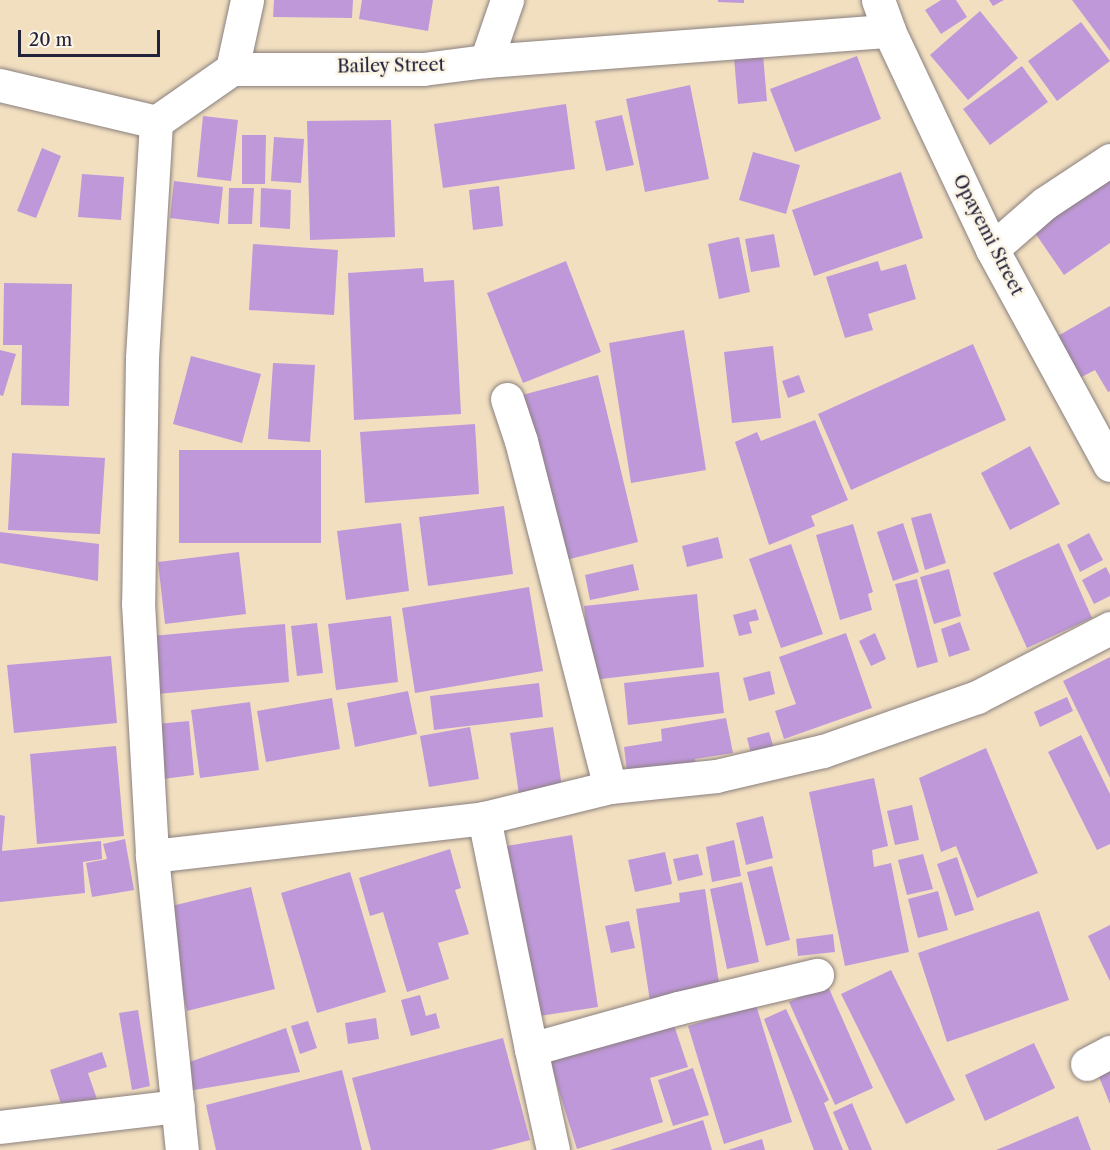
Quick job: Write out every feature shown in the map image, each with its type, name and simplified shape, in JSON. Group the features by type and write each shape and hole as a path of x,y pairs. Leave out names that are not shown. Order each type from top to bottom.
{"street":[{"path":"0,85 156,123 232,69 247,0"},
{"path":"486,61 507,0"},
{"name":"Opayemi Street","path":"878,0 889,30 992,249 1110,465"},
{"name":"Bailey Street","path":"232,69 423,69 486,61 889,30"},
{"path":"156,123 142,359 138,603 152,856 182,1150"},
{"path":"992,249 1045,203 1110,160"},
{"path":"507,399 521,441 610,787"},
{"path":"152,856 484,818 610,787 716,776 824,751 977,697 1110,628"},
{"path":"484,818 553,1150"},
{"path":"531,1049 678,1008 817,975"},
{"path":"0,1127 178,1106"}],"building":[{"path":"274,0 353,0 352,18 273,17"},
{"path":"362,0 433,0 428,31 359,19"},
{"path":"718,0 744,0 744,3 718,2"},
{"path":"941,0 956,0 967,17 941,34 925,10"},
{"path":"989,0 1004,0 993,6"},
{"path":"1072,0 1110,0 1110,51"},
{"path":"980,11 1018,58 968,100 930,55"},
{"path":"1081,22 1110,61 1057,101 1028,61"},
{"path":"763,55 767,101 738,104 734,58"},
{"path":"857,56 881,119 795,152 770,89"},
{"path":"1022,66 1048,102 990,145 963,109"},
{"path":"690,85 709,179 645,192 626,99"},
{"path":"566,104 575,169 443,188 434,124"},
{"path":"622,115 634,165 606,171 595,121"},
{"path":"203,116 238,120 231,181 197,177"},
{"path":"391,120 395,237 310,240 307,121"},
{"path":"242,135 266,135 265,184 242,184"},
{"path":"274,137 304,139 301,183 271,181"},
{"path":"42,148 61,156 36,218 17,211"},
{"path":"753,152 800,165 786,214 739,200"},
{"path":"901,172 923,238 814,276 792,210"},
{"path":"82,174 124,177 121,220 78,217"},
{"path":"1110,176 1110,243 1064,275 1033,230"},
{"path":"174,181 223,187 219,224 170,218"},
{"path":"499,186 503,226 473,230 469,190"},
{"path":"229,188 254,188 252,224 228,224"},
{"path":"261,188 291,190 290,229 260,227"},
{"path":"774,234 780,267 751,272 745,239"},
{"path":"739,237 750,292 719,299 708,244"},
{"path":"253,244 338,250 334,315 249,310"},
{"path":"566,261 601,352 523,383 487,293"},
{"path":"878,261 881,271 906,264 916,299 868,314 873,330 845,338 826,277"},
{"path":"423,268 424,282 454,280 461,414 354,420 348,273"},
{"path":"4,283 72,284 69,406 21,405 22,345 3,345"},
{"path":"1110,306 1110,391 1108,392 1095,370 1072,382 1049,341"},
{"path":"684,330 706,470 631,483 609,343"},
{"path":"973,344 1006,420 851,490 818,414"},
{"path":"773,346 781,418 732,423 724,352"},
{"path":"0,350 16,354 3,396 0,395"},
{"path":"191,356 261,374 242,443 173,424"},
{"path":"273,363 315,365 310,442 268,439"},
{"path":"598,375 638,542 562,561 522,395"},
{"path":"799,375 805,392 788,398 782,381"},
{"path":"815,420 848,500 811,516 815,526 769,545 735,442 757,432 761,441"},
{"path":"475,424 479,494 365,503 360,432"},
{"path":"1030,446 1060,504 1010,530 981,473"},
{"path":"179,450 321,450 321,543 179,543"},
{"path":"12,453 105,458 100,534 8,530"},
{"path":"504,506 513,574 428,586 419,517"},
{"path":"931,513 946,563 925,570 911,518"},
{"path":"401,523 409,591 346,600 337,531"},
{"path":"903,523 919,572 893,581 877,532"},
{"path":"853,524 873,592 868,594 872,610 840,620 816,535"},
{"path":"0,532 99,544 98,581 0,563"},
{"path":"1089,533 1103,560 1080,572 1067,545"},
{"path":"718,537 723,558 687,567 682,546"},
{"path":"1059,543 1092,618 1027,648 993,573"},
{"path":"791,544 823,634 781,648 749,559"},
{"path":"239,552 246,614 165,624 158,562"},
{"path":"633,564 639,590 590,600 585,575"},
{"path":"1106,567 1110,575 1110,596 1094,604 1082,580"},
{"path":"949,569 961,616 934,624 920,577"},
{"path":"917,579 938,662 917,668 895,584"},
{"path":"529,587 543,671 415,693 402,608"},
{"path":"697,594 704,667 592,680 584,606"},
{"path":"756,609 759,620 749,622 752,633 739,636 733,615"},
{"path":"391,616 398,682 336,690 328,624"},
{"path":"960,622 970,650 949,657 941,629"},
{"path":"317,623 323,673 297,676 291,626"},
{"path":"285,624 289,682 157,694 152,636"},
{"path":"846,633 872,708 784,739 775,711 796,704 779,657"},
{"path":"875,633 886,659 871,666 859,641"},
{"path":"111,656 117,723 14,733 7,665"},
{"path":"1110,657 1110,778 1063,681"},
{"path":"770,671 775,694 749,701 743,678"},
{"path":"719,672 724,713 628,725 624,683"},
{"path":"539,683 543,717 434,730 430,696"},
{"path":"408,691 417,734 355,747 347,703"},
{"path":"1067,697 1073,711 1040,727 1034,712"},
{"path":"332,698 340,749 266,762 257,711"},
{"path":"250,702 259,770 200,778 191,710"},
{"path":"726,718 733,753 695,759 697,773 628,779 624,747 662,741 661,729"},
{"path":"189,721 194,775 163,779 157,724"},
{"path":"470,727 479,779 429,787 420,736"},
{"path":"553,727 562,787 519,794 510,733"},
{"path":"769,732 777,758 754,765 747,738"},
{"path":"1081,735 1110,794 1110,844 1097,850 1048,752"},
{"path":"116,746 124,836 37,844 30,754"},
{"path":"986,748 1038,873 977,898 956,846 941,852 919,778"},
{"path":"874,778 888,846 872,850 874,867 891,863 909,952 845,966 809,792"},
{"path":"912,805 919,840 895,845 887,811"},
{"path":"0,815 5,816 2,851 101,841 102,859 83,862 85,893 0,902"},
{"path":"763,816 773,858 746,865 736,823"},
{"path":"572,835 598,1007 533,1017 507,846"},
{"path":"125,839 134,890 92,897 86,863 107,859 103,844"},
{"path":"734,840 741,876 712,882 706,847"},
{"path":"450,849 461,888 455,890 469,934 438,943 449,979 407,992 383,912 370,916 359,878"},
{"path":"665,852 672,884 635,892 628,860"},
{"path":"698,854 703,875 678,881 673,859"},
{"path":"923,854 933,889 907,895 898,860"},
{"path":"957,857 974,910 955,916 937,864"},
{"path":"772,866 790,940 766,946 747,872"},
{"path":"350,872 386,992 317,1013 281,893"},
{"path":"742,882 759,962 727,969 710,889"},
{"path":"251,887 275,989 187,1011 163,908"},
{"path":"705,889 720,990 650,1001 636,909 680,902 679,893"},
{"path":"938,891 948,930 918,938 908,899"},
{"path":"1039,911 1069,1000 947,1042 918,953"},
{"path":"629,921 635,948 611,953 605,926"},
{"path":"1110,925 1110,981 1088,936"},
{"path":"833,934 835,952 798,956 796,939"},
{"path":"891,970 955,1100 906,1124 841,994"},
{"path":"827,984 873,1088 835,1105 789,1002"},
{"path":"420,995 426,1016 436,1013 440,1028 411,1036 401,1000"},
{"path":"756,1005 792,1122 724,1144 688,1026"},
{"path":"786,1009 829,1100 824,1103 843,1150 814,1150 764,1019"},
{"path":"138,1010 150,1086 132,1090 119,1013"},
{"path":"376,1018 379,1039 348,1044 345,1023"},
{"path":"308,1021 317,1048 300,1054 291,1026"},
{"path":"673,1022 688,1067 650,1078 663,1122 577,1149 550,1062"},
{"path":"286,1028 300,1072 188,1091 181,1065"},
{"path":"503,1038 530,1140 491,1150 371,1150 352,1078"},
{"path":"1034,1043 1055,1088 985,1121 965,1075"},
{"path":"102,1052 107,1067 88,1073 99,1105 65,1116 50,1070"},
{"path":"1110,1067 1110,1104 1097,1072"},
{"path":"693,1068 709,1115 673,1126 658,1080"},
{"path":"342,1070 362,1150 216,1150 206,1105"},
{"path":"852,1103 872,1150 849,1150 833,1112"},
{"path":"1078,1116 1091,1150 996,1150"},
{"path":"703,1120 712,1150 610,1150"},
{"path":"762,1139 765,1150 728,1150"}]}
